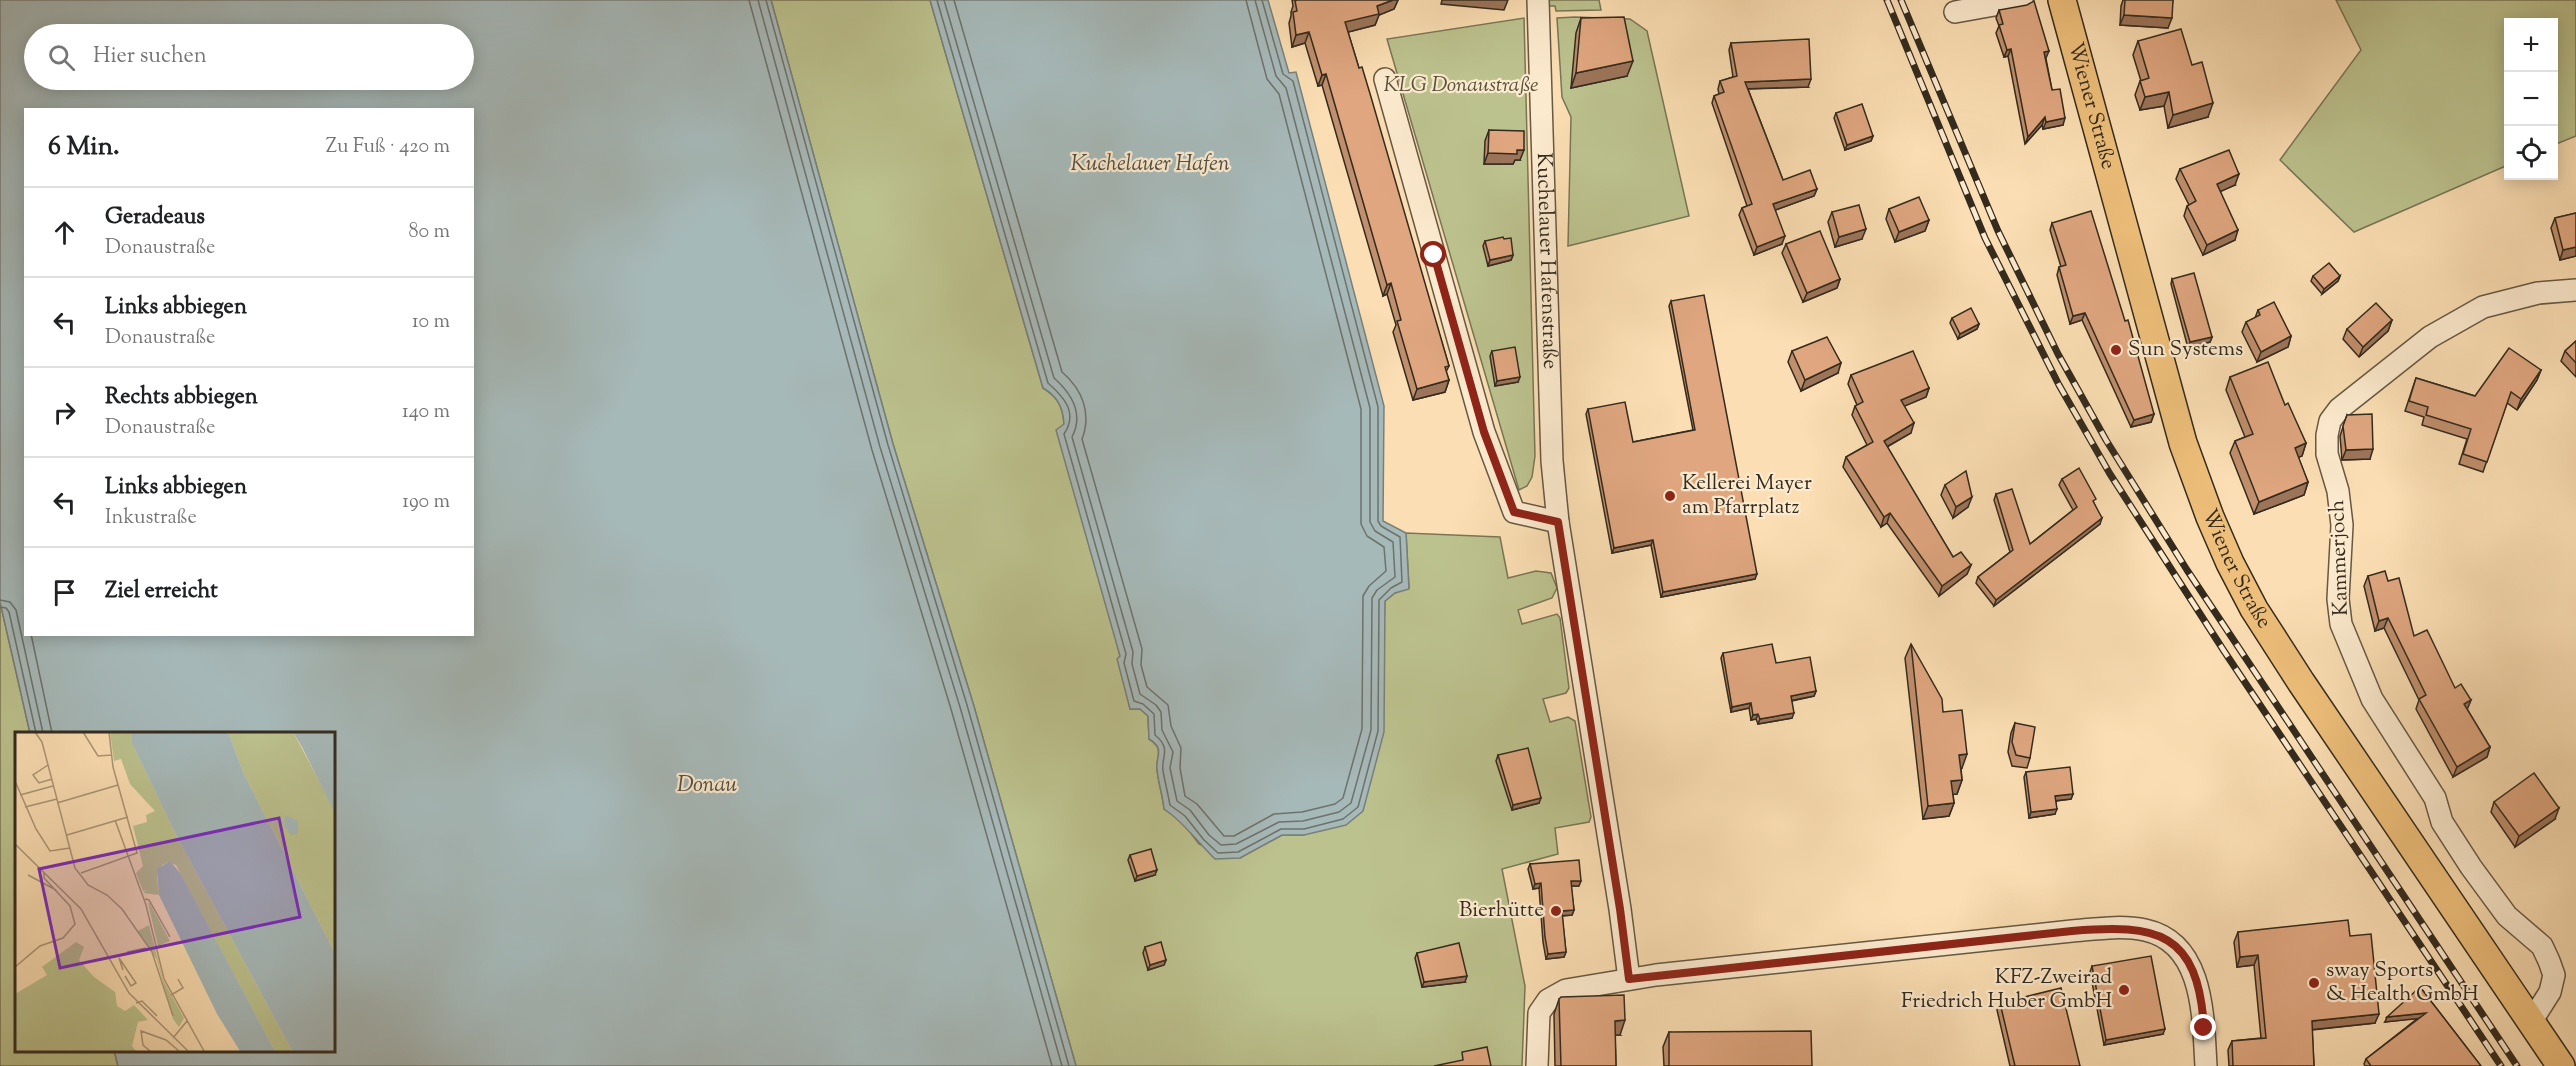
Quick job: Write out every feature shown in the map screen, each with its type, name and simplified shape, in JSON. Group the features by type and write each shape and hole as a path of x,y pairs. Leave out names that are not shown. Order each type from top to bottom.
{"main road":[{"name":"Wiener Straße","path":"2062,0 2182,443 2230,563 2254,609 2307,692 2561,1066"}],"street":[{"name":"Kuchelauer Hafenstraße","path":"1538,0 1552,461 1558,522 1620,909 1629,979"},
{"path":"1955,12 2022,0"},
{"path":"1384,79 1484,432 1514,512 1558,522"},
{"name":"Kammerjoch","path":"2531,1022 2550,992 2554,975 2542,946 2507,916 2442,822 2435,798 2372,699 2341,624 2338,599 2342,525 2338,491 2328,454 2327,435 2330,421 2339,409 2430,337 2483,307 2538,293 2576,290"},
{"path":"1538,1066 1539,1013 1548,999 1566,990 1629,979 2072,931 2137,929 2164,937 2179,950 2190,967 2201,997 2206,1066"}],"green space":[{"path":"771,0 930,0 1043,388 1056,399 1062,413 1120,656 1130,709 1140,709 1148,716 1149,739 1157,746 1159,753 1157,769 1164,809 1181,820 1199,844 1240,858 1282,835 1304,835 1384,621 1385,601 1395,593 1409,588 1406,533 1500,537 1508,578 1536,571 1551,573 1557,588 1552,598 1518,610 1522,624 1557,614 1560,618 1569,688 1566,693 1543,699 1550,722 1568,717 1575,721 1591,817 1589,822 1555,828 1558,854 1502,869 1525,986 1522,1066 1076,1066 973,703 893,444"},
{"path":"1549,0 1599,0 1601,10 1556,11 1555,6 1549,6"},
{"path":"2336,0 2576,0 2576,136 2558,143 2558,18 2504,18 2504,167 2354,232 2280,160 2361,50"},
{"name":"KLG Donaustraße","path":"1524,18 1535,456 1532,477 1527,486 1519,490 1387,39"},
{"path":"1557,18 1630,19 1647,31 1689,216 1568,246 1571,117 1562,97"},
{"path":"0,602 30,732 15,732 15,1051 114,1051 118,1066 0,1066"}],"water":[{"name":"Donau","path":"0,0 771,0 893,444 973,703 1076,1066 118,1066 114,1051 334,1051 334,732 30,732 0,602"},
{"name":"Kuchelauer Hafen","path":"930,0 1268,0 1289,73 1296,72 1384,406 1383,521 1406,533 1409,589 1395,593 1385,601 1384,732 1363,811 1346,825 1304,835 1282,835 1240,858 1215,859 1185,826 1164,809 1157,769 1159,753 1157,746 1149,739 1148,716 1140,709 1130,709 1117,659 1120,656 1056,430 1064,424 1062,412 1056,399 1043,388"}],"building":[{"path":"1393,0 1377,6 1379,14 1345,22 1359,68 1362,67 1371,97 1449,366 1445,367 1449,380 1417,389 1397,321 1401,320 1391,283 1387,285 1326,74 1322,75 1309,32 1296,35 1293,12 1297,11 1295,1"},
{"path":"2125,0 2173,0 2172,18 2124,15"},
{"path":"2034,1 2049,51 2044,52 2052,90 2060,89 2065,118 2046,122 2045,117 2028,137 2011,49 2007,50 1999,25 2003,24 1999,10 2027,5"},
{"path":"1624,17 1633,61 1576,73 1581,18"},
{"path":"2181,29 2192,65 2202,62 2213,103 2173,115 2169,92 2145,97 2140,81 2149,78 2138,41"},
{"path":"1809,39 1811,79 1745,82 1783,180 1810,170 1817,189 1773,204 1785,236 1757,247 1742,208 1752,204 1714,96 1724,92 1720,81 1737,76 1731,43"},
{"path":"1862,104 1873,136 1847,145 1836,113"},
{"path":"1489,130 1524,131 1524,150 1517,150 1517,154 1488,153"},
{"path":"2229,150 2239,174 2217,184 2238,230 2207,245 2187,206 2196,201 2180,169"},
{"path":"1919,197 1929,220 1899,232 1889,209"},
{"path":"1859,205 1866,229 1839,237 1832,212"},
{"path":"2091,211 2125,321 2128,320 2154,414 2134,420 2085,313 2073,316 2059,267 2066,265 2052,223"},
{"path":"2576,213 2576,247 2563,250 2555,218"},
{"path":"1820,231 1840,279 1807,293 1786,244"},
{"path":"1503,237 1504,239 1511,238 1513,255 1490,260 1485,241"},
{"path":"2329,263 2340,276 2324,289 2313,276"},
{"path":"2194,273 2212,337 2190,342 2172,279"},
{"name":"Kellerei Mayer am Pfarrplatz","path":"1704,295 1757,574 1663,592 1653,540 1614,548 1588,409 1625,402 1633,442 1695,430 1671,301"},
{"path":"2274,302 2291,336 2261,352 2246,322 2260,315 2258,310"},
{"path":"2376,303 2392,320 2363,347 2347,329"},
{"path":"1971,308 1979,324 1960,334 1952,318"},
{"path":"1827,337 1841,363 1805,380 1792,351"},
{"path":"2576,341 2576,363 2565,351"},
{"path":"1515,347 1520,377 1497,381 1492,351"},
{"path":"2509,348 2541,370 2521,399 2511,392 2487,462 2463,454 2471,429 2426,415 2428,407 2409,401 2416,378 2475,396"},
{"path":"1913,351 1929,388 1901,400 1914,423 1884,441 1953,557 1961,552 1971,565 1942,586 1890,513 1884,517 1846,457 1873,442 1855,406 1863,402 1851,375"},
{"path":"2268,362 2285,405 2288,403 2306,443 2295,448 2308,482 2259,502 2235,441 2253,434 2230,377"},
{"path":"2372,414 2373,449 2346,450 2343,426 2347,415"},
{"path":"2079,468 2096,499 2093,501 2102,518 1996,600 1978,577 2013,550 1996,494 2012,489 2030,544 2077,507 2062,479"},
{"path":"1966,471 1972,497 1956,507 1945,485"},
{"path":"2385,571 2388,581 2399,578 2414,636 2427,630 2455,688 2461,684 2471,700 2464,704 2490,747 2457,767 2419,699 2426,695 2388,618 2379,621 2368,576"},
{"path":"1772,644 1776,663 1810,657 1816,691 1791,696 1794,713 1760,719 1758,714 1753,715 1751,703 1732,707 1723,653"},
{"path":"1911,644 1942,699 1943,712 1962,710 1967,754 1959,755 1962,780 1951,781 1954,803 1928,806"},
{"path":"2015,723 2035,727 2030,758 2016,755 2012,742"},
{"path":"1528,748 1541,798 1513,805 1498,755"},
{"path":"2070,767 2073,794 2055,796 2057,809 2031,812 2026,772"},
{"path":"2534,773 2559,808 2519,836 2494,802"},
{"path":"1151,849 1157,870 1137,876 1130,855"},
{"path":"1579,860 1581,881 1571,881 1574,910 1562,911 1566,952 1548,954 1541,883 1535,884 1530,864"},
{"name":"sway Sports & Health GmbH","path":"2348,920 2350,936 2371,934 2379,1014 2312,1021 2314,1066 2233,1066 2232,1041 2266,1038 2258,955 2240,957 2238,932"},
{"path":"1161,942 1166,960 1150,965 1145,947"},
{"path":"1459,943 1467,976 1424,982 1417,953"},
{"name":"KFZ-Zweirad Friedrich Huber GmbH","path":"2151,956 2165,1029 2106,1040 2092,966"},
{"path":"2420,987 2481,1066 2371,1066 2366,1059 2426,1013 2387,1017"},
{"path":"2061,988 2080,1066 2015,1066 2000,1003"},
{"path":"1624,995 1625,1020 1615,1021 1616,1066 1561,1066 1559,999 1561,997"},
{"path":"1811,1031 1812,1066 1669,1066 1669,1032"},
{"path":"1487,1047 1491,1066 1434,1066 1463,1060 1462,1052"}],"railway":[{"path":"1887,0 1985,238 2059,385 2110,474 2224,651 2501,1066"},
{"path":"1901,0 1998,231 2058,354 2106,440 2187,570 2517,1066"}],"place":[{"name":"Sun Systems","path":"2116,350"},
{"name":"Kellerei Mayer am Pfarrplatz","path":"1670,496"},
{"name":"Bierhütte","path":"1556,911"},
{"name":"sway Sports & Health GmbH","path":"2314,983"},
{"name":"KFZ-Zweirad Friedrich Huber GmbH","path":"2124,990"}],"route":[{"path":"1434,255 1484,432 1514,512 1558,522 1620,909 1629,979 2072,931 2137,929 2164,937 2185,958 2201,997 2204,1028"}]}
